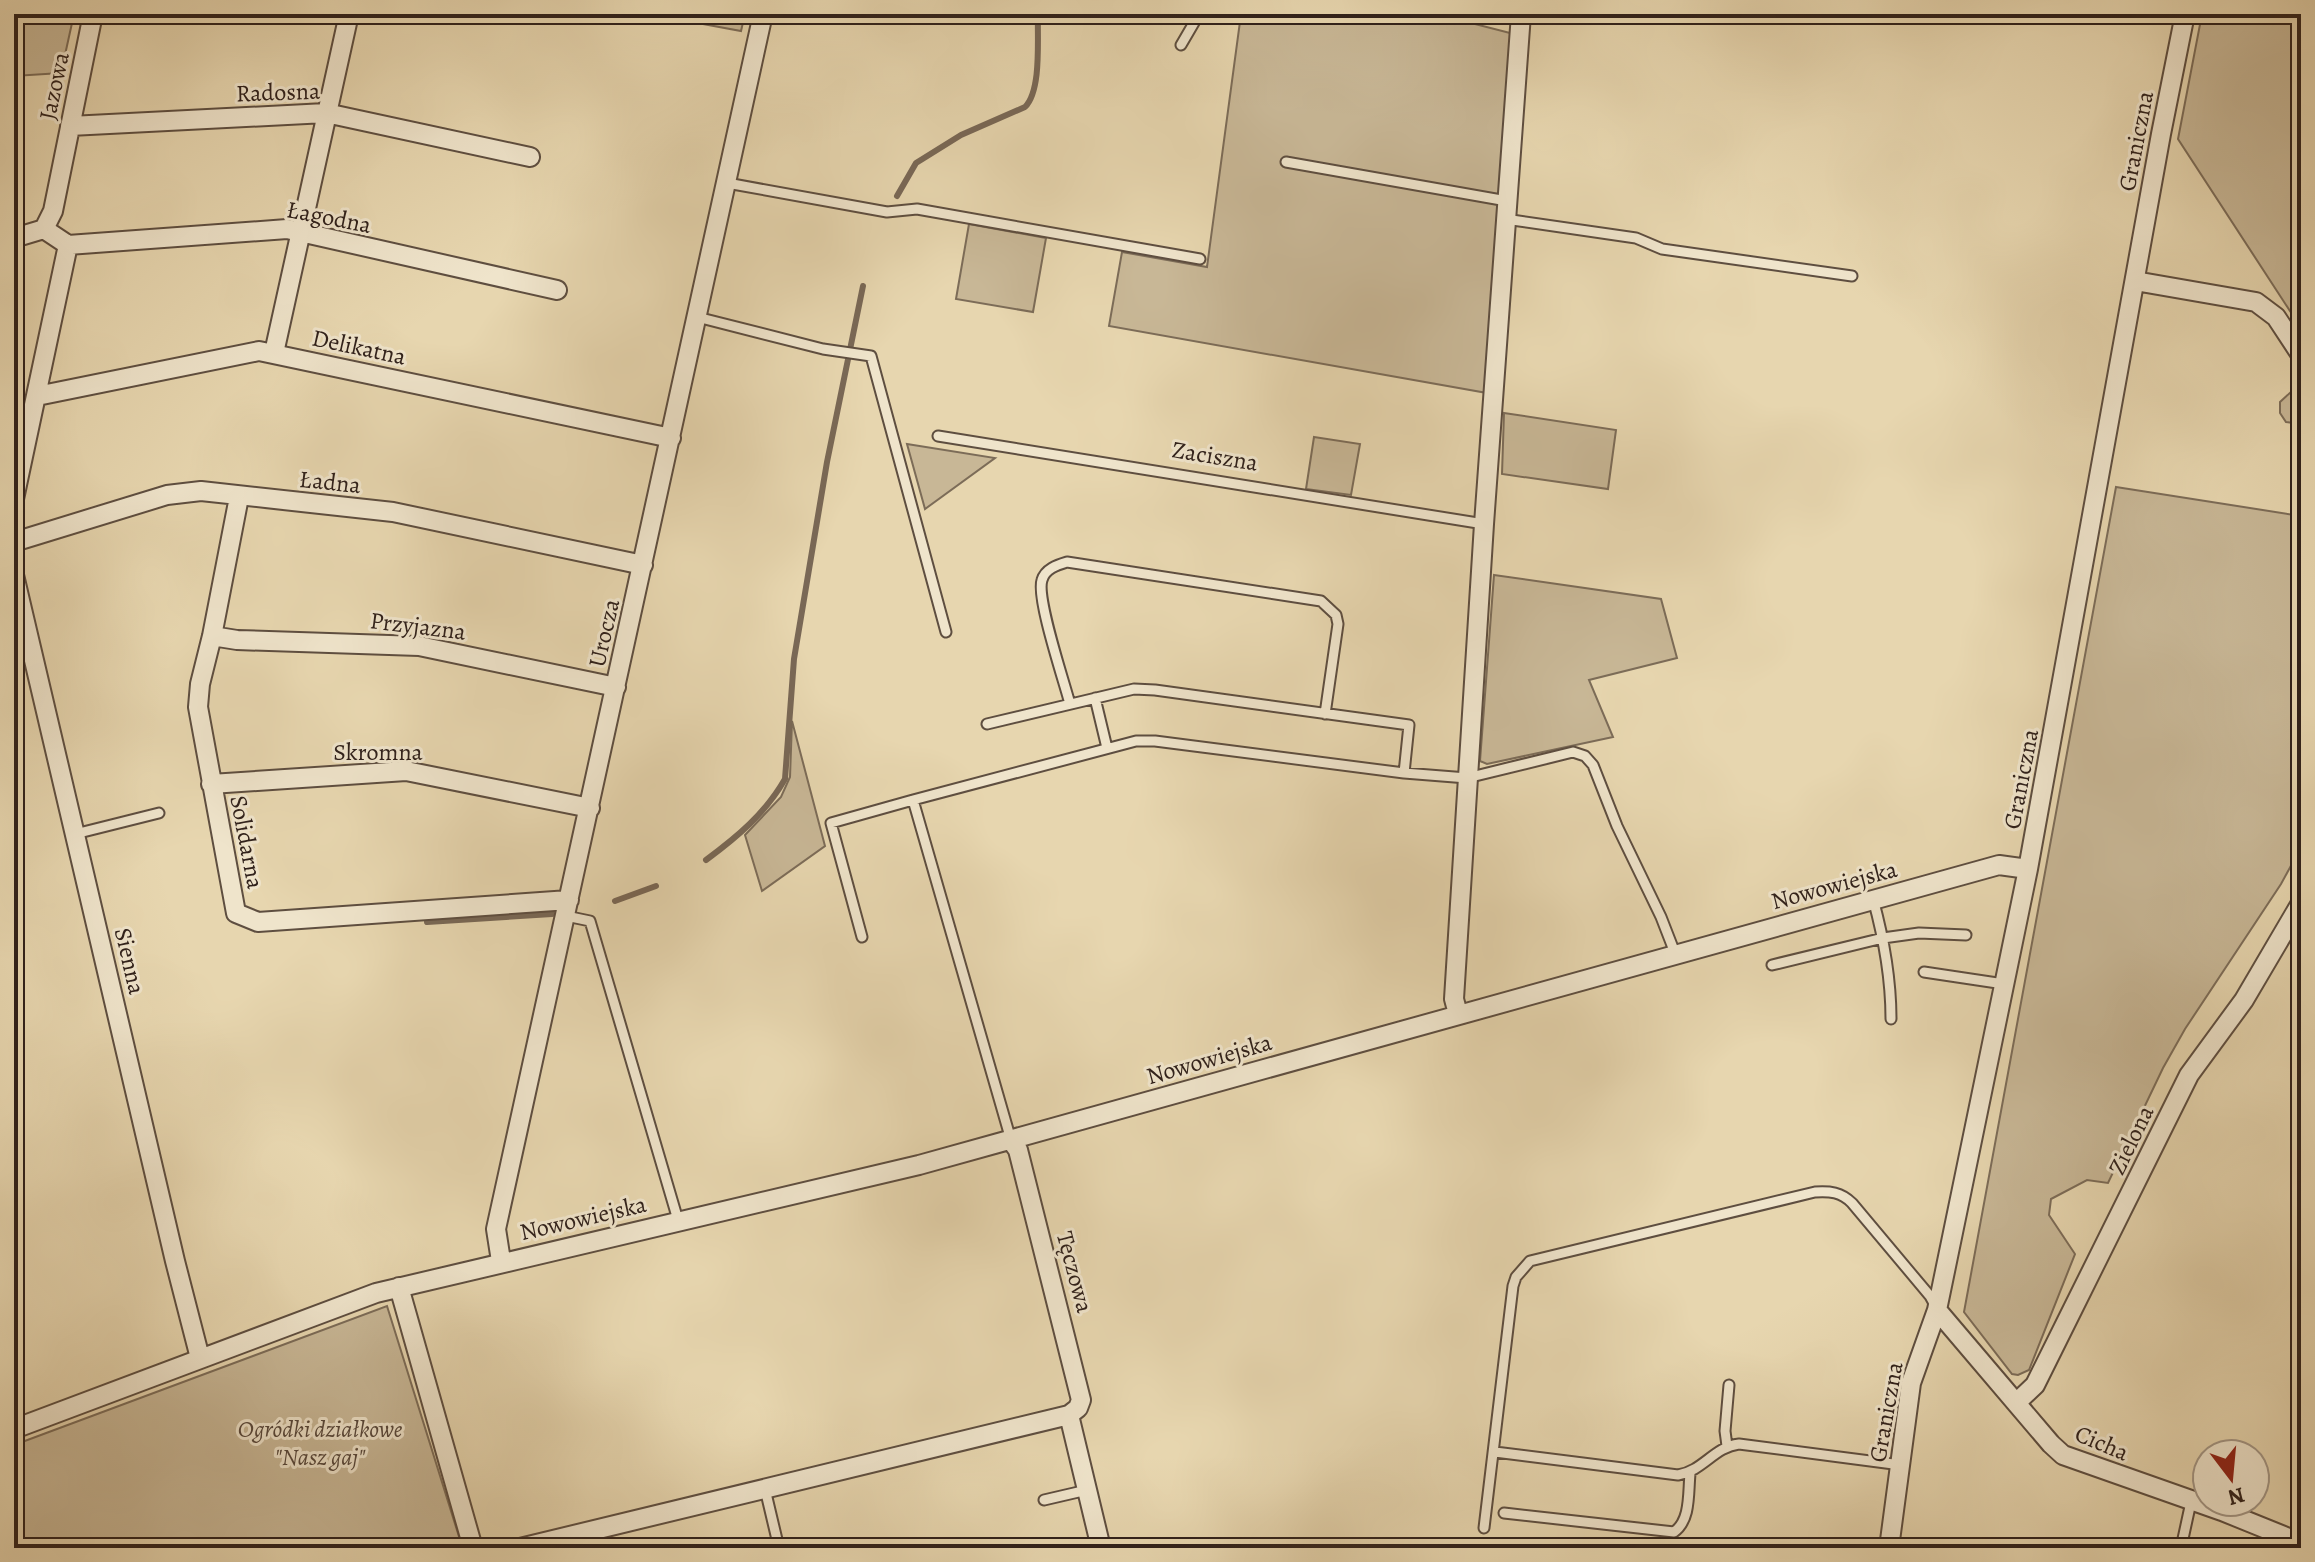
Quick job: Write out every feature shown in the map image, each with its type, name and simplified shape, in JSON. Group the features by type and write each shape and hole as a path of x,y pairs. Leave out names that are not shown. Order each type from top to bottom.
{"street":[{"name":"Jazowa","path":"44,229 53,211 93,14"},
{"path":"274,353 349,14"},
{"name":"Urocza","path":"501,1261 496,1229 763,14"},
{"path":"1458,1014 1454,999 1467,778 1521,14"},
{"name":"Graniczna","path":"1889,1548 1911,1383 1937,1310 2028,869 2185,14"},
{"name":"Radosna","path":"70,126 326,113 530,157"},
{"path":"14,238 44,229 68,245 14,499"},
{"name":"Łagodna","path":"68,245 287,229 557,290"},
{"path":"2135,281 2256,302 2276,317 2301,355"},
{"name":"Delikatna","path":"37,396 259,351 671,438"},
{"name":"Ładna","path":"14,542 167,495 201,491 393,512 643,565"},
{"name":"Solidarna","path":"239,497 200,684 198,707 236,913 258,922 568,908"},
{"name":"Sienna","path":"14,575 200,1358"},
{"name":"Przyjazna","path":"212,636 237,640 419,646 616,687"},
{"name":"Skromna","path":"211,784 406,771 590,808"},
{"name":"Nowowiejska","path":"14,1429 352,1300 501,1261 919,1165 1999,865 2028,869"},
{"name":"Zielona","path":"2016,1403 2035,1385 2189,1075 2244,1000 2301,903"},
{"name":"Tęczowa","path":"1011,1140 1018,1150 1079,1387 1081,1400 1078,1408 1069,1415"},
{"path":"399,1287 473,1548"},
{"name":"Cicha","path":"1937,1310 2063,1455 2191,1502"},
{"path":"520,1548 1069,1415 1101,1548"},
{"name":"Cicha","path":"2234,1518 2301,1543"}],"lane":[{"path":"1181,45 1196,14"},
{"path":"1286,162 1636,238 1662,249 1852,276"},
{"path":"727,183 887,212 917,209 1200,259"},
{"path":"697,317 871,356 946,632"},
{"name":"Zaciszna","path":"938,436 1484,524"},
{"path":"1070,704 1041,594 1044,575 1067,562 1321,601 1336,615 1338,624 1325,714"},
{"path":"987,724 1134,689 1145,690 1409,725 1404,773"},
{"path":"1095,698 1107,748"},
{"path":"862,937 831,823 1107,748 1136,741 1155,741 1404,773 1467,778 1573,752 1585,756 1593,765 1675,953"},
{"path":"913,800 1011,1140"},
{"path":"75,834 159,813"},
{"path":"1873,899 1891,985 1891,1019"},
{"path":"568,908 590,921 678,1220"},
{"path":"1772,965 1883,938 1919,933 1966,935"},
{"path":"1924,972 2004,984"},
{"path":"1484,1528 1513,1286 1522,1267 1530,1261 1827,1191 1846,1196 1930,1296 1937,1310"},
{"path":"1727,1446 1725,1431 1729,1385"},
{"path":"1495,1452 1678,1475 1690,1474 1727,1446 1739,1444 1901,1465"},
{"path":"1504,1513 1674,1532 1683,1526 1686,1516 1690,1474"},
{"path":"765,1489 779,1548"},
{"path":"1044,1500 1087,1490"},
{"path":"2181,1548 2191,1502"}],"green space":[{"path":"14,14 74,14 61,73 14,76"},
{"path":"649,14 745,14 741,31"},
{"path":"1241,14 1436,14 1514,34 1487,393 1109,326 1122,252 1207,267"},
{"path":"2202,14 2267,14 2301,21 2301,328 2178,139"},
{"path":"969,224 1046,238 1033,312 956,299"},
{"path":"2292,391 2301,392 2301,424 2286,422 2280,413 2280,402"},
{"path":"1504,413 1616,430 1608,489 1502,474"},
{"path":"1314,437 1360,444 1351,495 1306,489"},
{"path":"907,444 995,458 925,509"},
{"path":"2116,487 2301,516 2300,849 2281,884 2185,1029 2108,1183 2087,1180 2051,1199 2049,1215 2075,1254 2029,1370 2018,1375 2012,1374 1964,1312"},
{"path":"1494,575 1661,599 1677,658 1589,680 1613,737 1487,764 1480,761"},
{"path":"792,721 825,846 762,891 745,835 781,797 790,777"},
{"name":"Ogródki działkowe \"Nasz gaj\"","path":"387,1306 461,1543 456,1548 14,1548 14,1445"}],"waterway":[{"path":"897,196 916,163 961,135 1025,107 1034,89 1036,76 1038,14"},
{"path":"706,860 750,824 785,779 794,659 827,462 863,286"},
{"path":"615,901 656,886"},
{"path":"427,922 552,914"}]}
